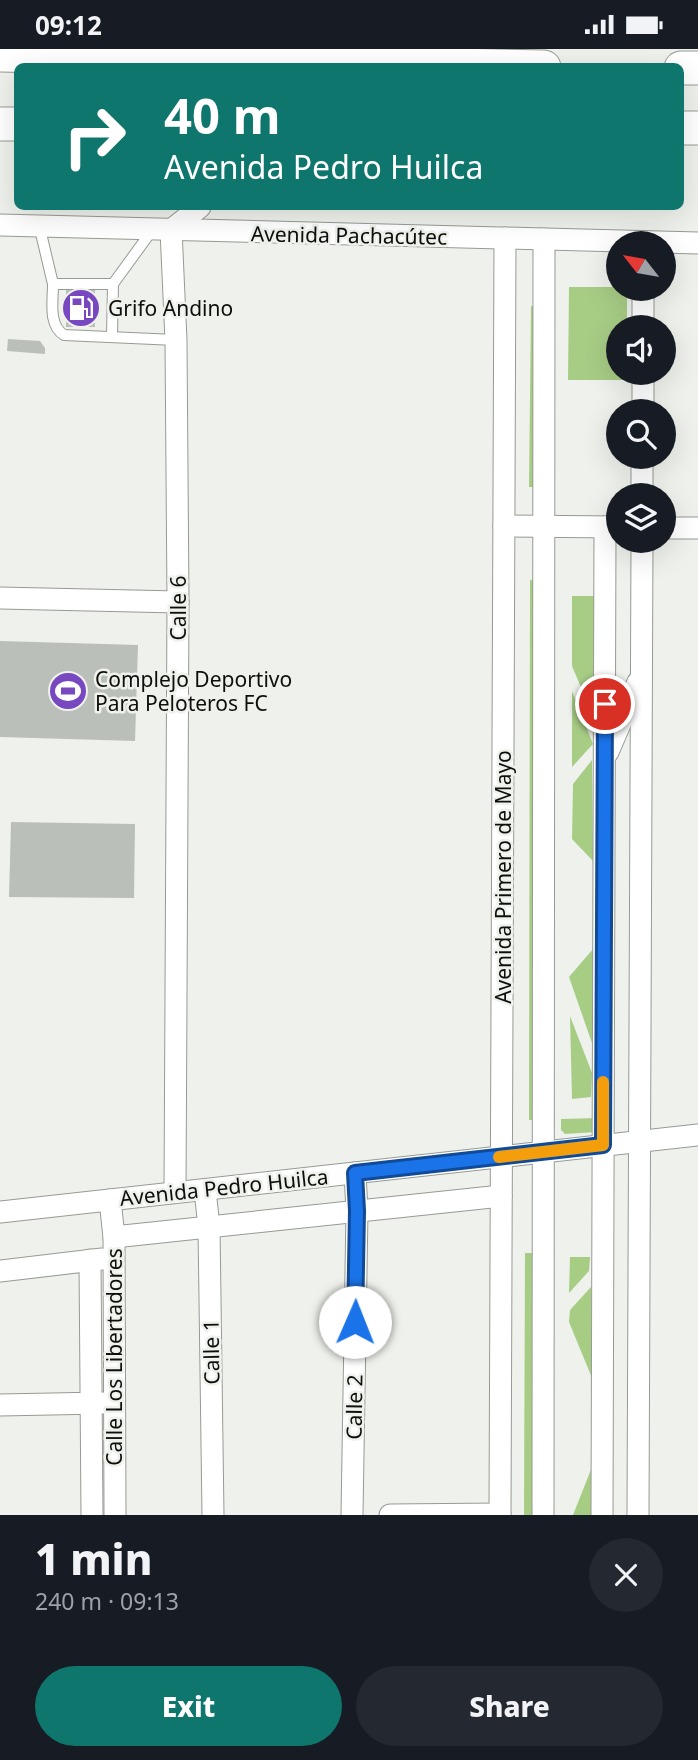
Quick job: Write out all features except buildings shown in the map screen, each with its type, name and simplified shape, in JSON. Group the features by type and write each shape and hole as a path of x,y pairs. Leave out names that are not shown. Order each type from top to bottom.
{"main road":[{"path":"0,55 335,63"}],"street":[{"path":"162,230 195,210"},
{"name":"Avenida Pachacútec","path":"0,225 606,241"},
{"name":"Calle 6","path":"162,230 176,340 178,601 175,1192"},
{"name":"Avenida Primero de Mayo","path":"500,1515 505,238"},
{"name":"Avenida Primero de Mayo","path":"543,1515 544,239"},
{"name":"Avenida Pachacútec","path":"676,243 698,243"},
{"path":"504,526 606,527"},
{"path":"676,528 698,528"},
{"path":"602,1515 604,760 611,553"},
{"path":"638,1515 642,553"},
{"path":"0,598 178,601"},
{"path":"604,760 642,674"},
{"name":"Avenida Pedro Huilca","path":"0,1212 698,1135"},
{"name":"Calle 2","path":"352,1515 357,1211 355,1173"},
{"name":"Calle 1","path":"205,1190 209,1227 213,1515"},
{"path":"0,1271 90,1260 114,1248 209,1227 501,1196"},
{"name":"Calle Los Libertadores","path":"110,1200 114,1248 115,1515"},
{"name":"Calle Los Libertadores","path":"90,1260 92,1515"},
{"path":"0,1405 114,1402"},
{"path":"390,1515 500,1515"}],"lane":[{"path":"39,225 53,284 54,322 57,330 64,335 176,340"},
{"path":"112,336 113,284 162,230"},
{"path":"53,284 113,284"}],"green space":[{"path":"569,287 606,287 606,301 627,301 627,315 606,315 606,380 568,380"},
{"path":"531,306 543,306 541,487 529,487"},
{"path":"530,580 540,581 539,1120 529,1120"},
{"path":"572,596 594,596 593,716 572,666"},
{"path":"572,691 593,744 572,767"},
{"path":"592,760 593,861 572,839 573,784"},
{"path":"593,949 592,1043 569,977"},
{"path":"570,1016 592,1073 591,1097 572,1099"},
{"path":"598,1118 596,1132 565,1134 561,1130 561,1119"},
{"path":"525,1253 541,1253 539,1515 524,1515"},
{"path":"570,1257 590,1257 589,1271 569,1293"},
{"path":"591,1287 592,1378 569,1322 570,1310"},
{"path":"592,1467 591,1515 573,1515"}],"slow traffic":[{"path":"499,1157 603,1145 603,1082"}],"place":[{"name":"Grifo Andino","path":"81,308"},
{"name":"Complejo Deportivo Para Peloteros FC","path":"68,691"}],"route":[{"path":"355,1322 355,1173 603,1145 605,704"}]}
